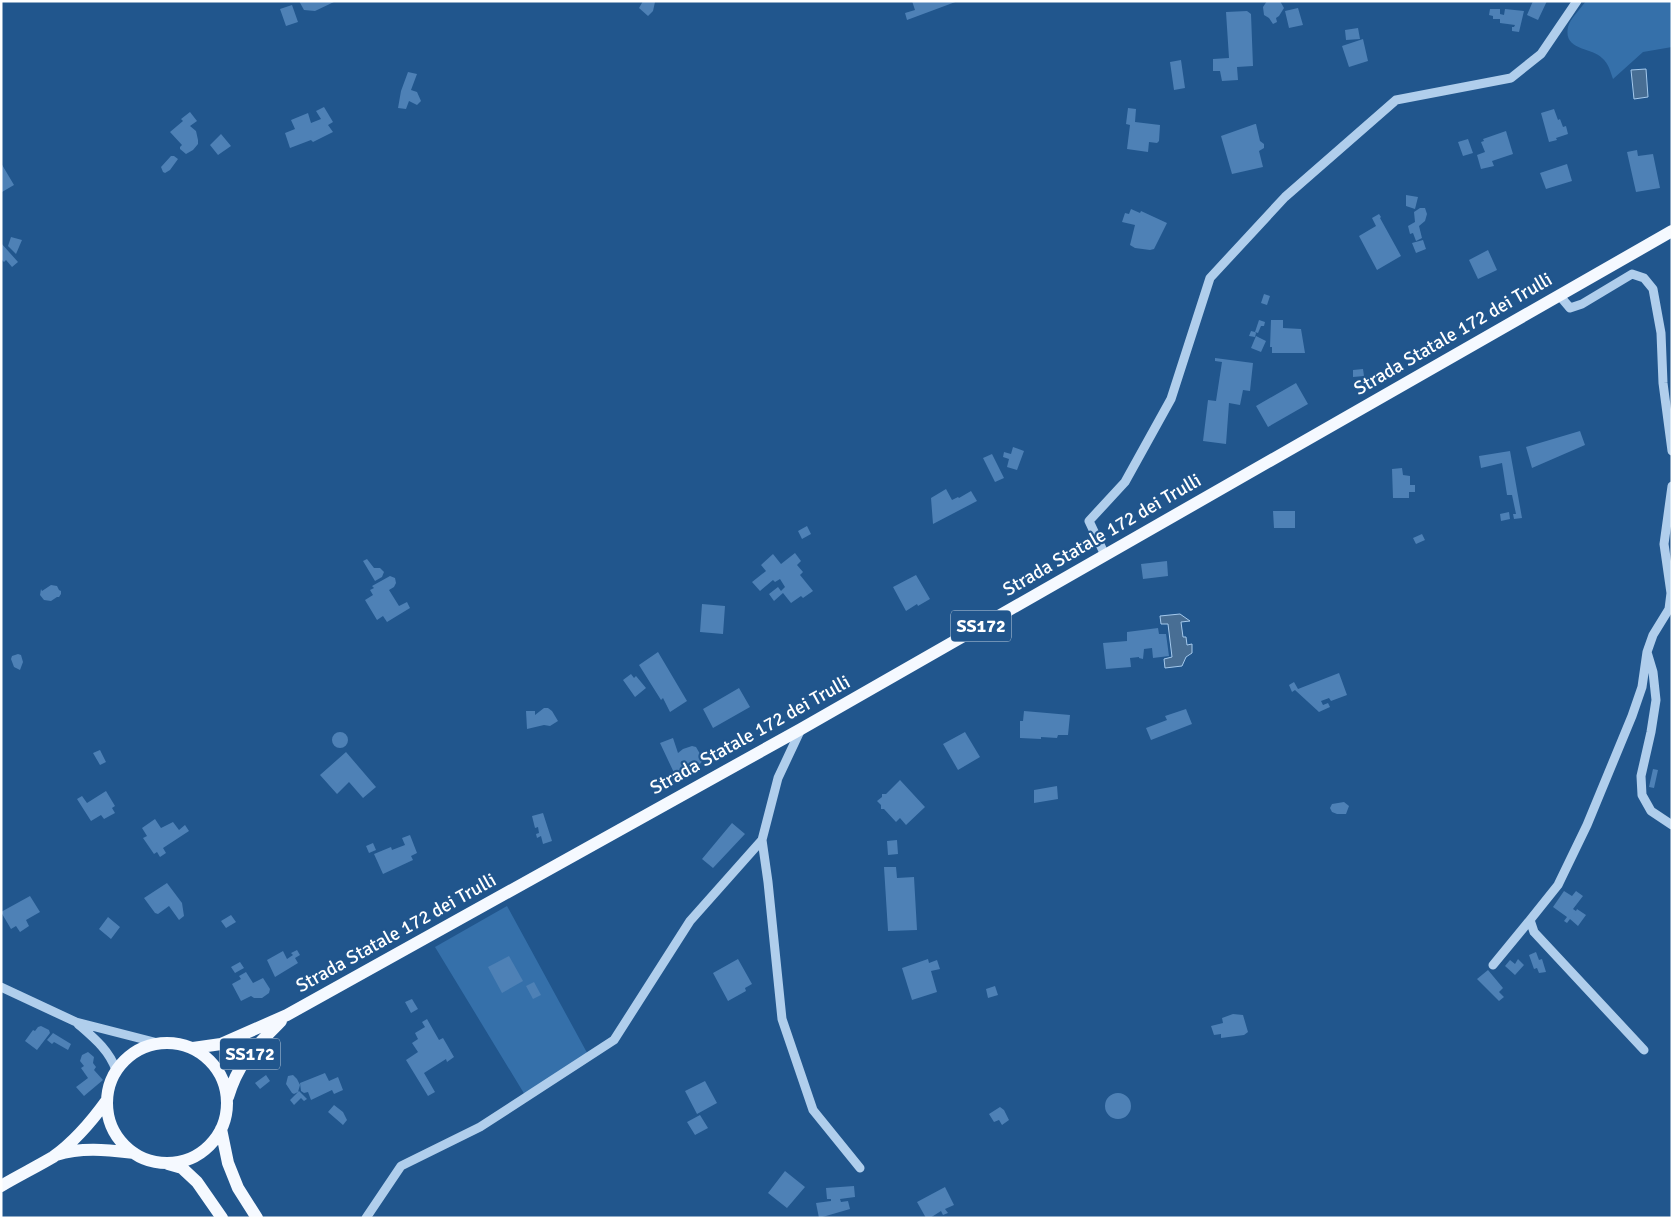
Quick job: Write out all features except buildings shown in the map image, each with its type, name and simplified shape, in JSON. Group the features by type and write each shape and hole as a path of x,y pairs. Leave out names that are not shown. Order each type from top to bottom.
{"main road":[{"name":"Strada Statale 172 dei Trulli","path":"193,1048 221,1044 287,1015 801,729 1672,231"},
{"name":"Strada Statale 172 dei Trulli","path":"226,1100 233,1079 244,1060 287,1015"},
{"path":"163,1163 181,1161 197,1154 211,1144 221,1129 226,1114 224,1083 216,1069 206,1057 193,1048 176,1043 158,1043 146,1046 134,1052 116,1070 110,1084 107,1100 109,1120 118,1139 134,1153 148,1160 182,1168 197,1182 222,1218"},
{"path":"1,1186 54,1156 82,1131 107,1100"},
{"path":"221,1129 238,1188 257,1218"},
{"path":"54,1156 85,1150 134,1153"}],"street":[{"path":"1105,555 1089,521 1125,482 1171,399 1210,278 1286,197 1396,100 1511,78 1541,54 1577,1"},
{"path":"1559,296 1570,308 1582,304 1632,274 1644,278 1653,290 1667,376 1672,451"},
{"path":"1493,965 1558,885 1587,825 1632,716 1642,687 1647,652 1653,635 1669,609 1671,593 1668,550 1664,544 1672,486"},
{"path":"1647,652 1653,672 1656,700 1641,776 1642,795 1651,811 1672,825"},
{"path":"801,729 778,778 762,840 782,1019 813,1110 860,1168"},
{"path":"366,1218 401,1166 480,1127 614,1040 690,921 762,840"},
{"path":"1530,920 1534,932 1644,1050"},
{"path":"1,986 76,1022 158,1043"},
{"path":"76,1022 107,1052 112,1058 116,1070"}],"shaded area":[{"path":"1586,1 1672,1 1672,47 1643,52 1613,79 1604,60 1597,54 1574,44 1568,35 1568,27 1571,21"},
{"path":"1646,69 1648,97 1634,99 1631,70"},
{"path":"1180,614 1190,621 1181,622 1183,637 1186,637 1187,645 1192,644 1192,653 1186,657 1182,666 1165,668 1164,659 1172,657 1168,624 1161,624 1160,616"},
{"path":"507,906 591,1060 528,1100 435,947"}]}
